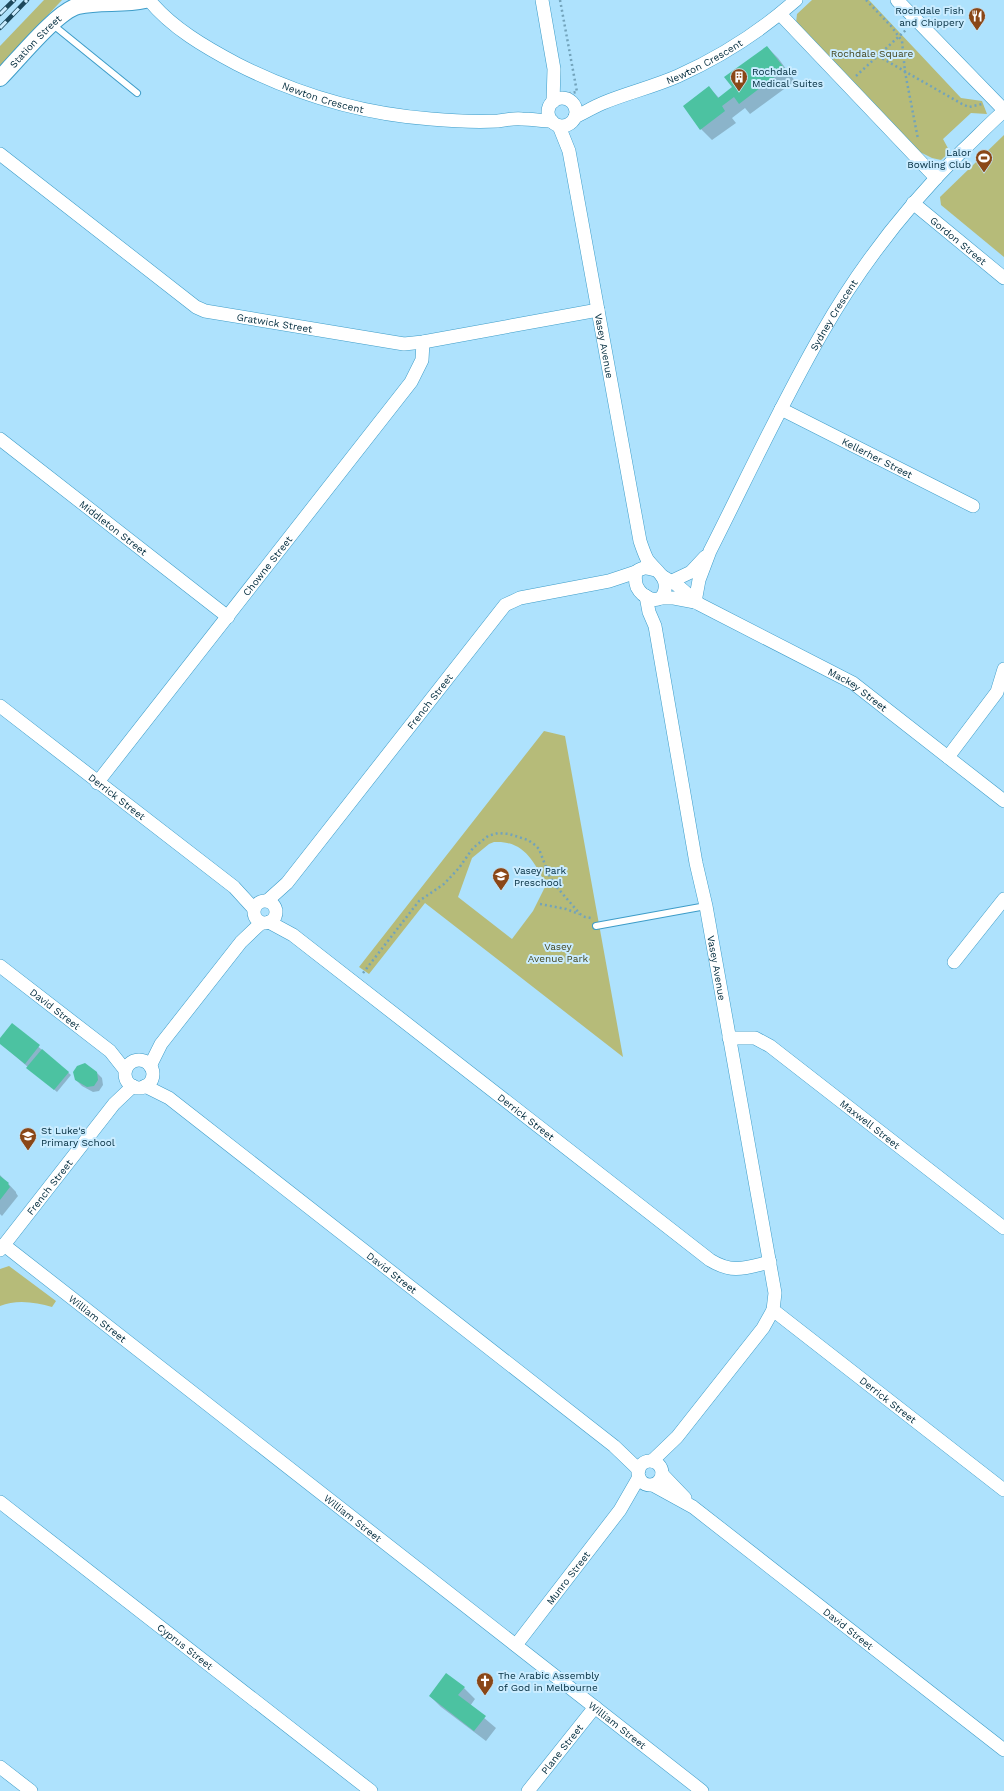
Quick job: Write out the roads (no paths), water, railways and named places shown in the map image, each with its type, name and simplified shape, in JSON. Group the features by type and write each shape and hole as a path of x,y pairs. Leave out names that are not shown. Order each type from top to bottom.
{"street":[{"name":"Station Street","path":"0,78 67,10 78,6 145,0"},
{"name":"Newton Crescent","path":"149,0 163,16 173,24 224,57 270,79 312,96 342,105 403,117 473,121 522,119 564,122 603,103 651,87 701,64 736,44 780,14 796,0"},
{"path":"542,0 554,69 552,104 549,114 564,122 575,108 554,69"},
{"path":"897,0 1004,111"},
{"path":"780,14 936,178"},
{"path":"552,104 560,99 570,101"},
{"name":"Newton Crescent","path":"570,101 603,103"},
{"name":"Newton Crescent","path":"522,119 552,104"},
{"name":"Sydney Crescent","path":"695,602 699,580 710,551 822,332 844,296 888,234 913,203 936,178 1004,111"},
{"name":"Vasey Avenue","path":"564,122 640,541 647,558 663,575"},
{"name":"Gratwick Street","path":"0,154 200,310 392,343 423,342 598,310"},
{"name":"Gordon Street","path":"913,203 1004,278"},
{"name":"Chowne Street","path":"97,783 411,382 422,360 423,342"},
{"name":"Kellerher Street","path":"782,410 973,506"},
{"name":"Middleton Street","path":"0,439 228,617"},
{"name":"Vasey Avenue","path":"640,541 635,578 651,595 649,612 655,626 696,863 706,906 770,1262 775,1293 773,1310"},
{"name":"Sydney Crescent","path":"663,575 691,572 710,551"},
{"path":"637,571 643,568 663,575 665,588 651,595"},
{"name":"French Street","path":"2,1248 505,605 520,598 609,581 637,571"},
{"name":"Mackey Street","path":"663,575 695,602 853,683 1004,801"},
{"name":"French Street","path":"609,581 626,584 651,595"},
{"name":"Mackey Street","path":"651,595 695,602"},
{"path":"948,757 997,692 1004,669"},
{"name":"Derrick Street","path":"0,706 710,1260 726,1268 734,1270 770,1262"},
{"path":"954,962 1004,899"},
{"name":"David Street","path":"0,966 1004,1750"},
{"name":"Maxwell Street","path":"729,1038 755,1038 770,1046 1004,1228"},
{"name":"William Street","path":"2,1248 516,1645 702,1791"},
{"name":"Derrick Street","path":"773,1310 1004,1490"},
{"name":"Munro Street","path":"516,1645 763,1328 773,1310"},
{"name":"Cyprus Street","path":"0,1502 371,1791"},
{"name":"Plane Street","path":"528,1791 595,1707"},
{"path":"0,1767 31,1791"}],"lane":[{"path":"52,24 137,93"},
{"path":"596,926 706,906"}],"railway":[{"path":"0,14 14,0"},
{"path":"0,28 27,0"}],"place":[{"name":"Rochdale Fish and Chippery","path":"977,31"},
{"name":"Rochdale Medical Suites","path":"739,92"},
{"name":"Lalor Bowling Club","path":"984,173"},
{"name":"Vasey Park Preschool","path":"501,891"},
{"name":"St Luke's Primary School","path":"28,1151"},
{"name":"The Arabic Assembly of God in Melbourne","path":"485,1696"}],"park label":[{"name":"Rochdale Square","path":"872,53"},
{"name":"Vasey Avenue Park","path":"558,952"}]}
